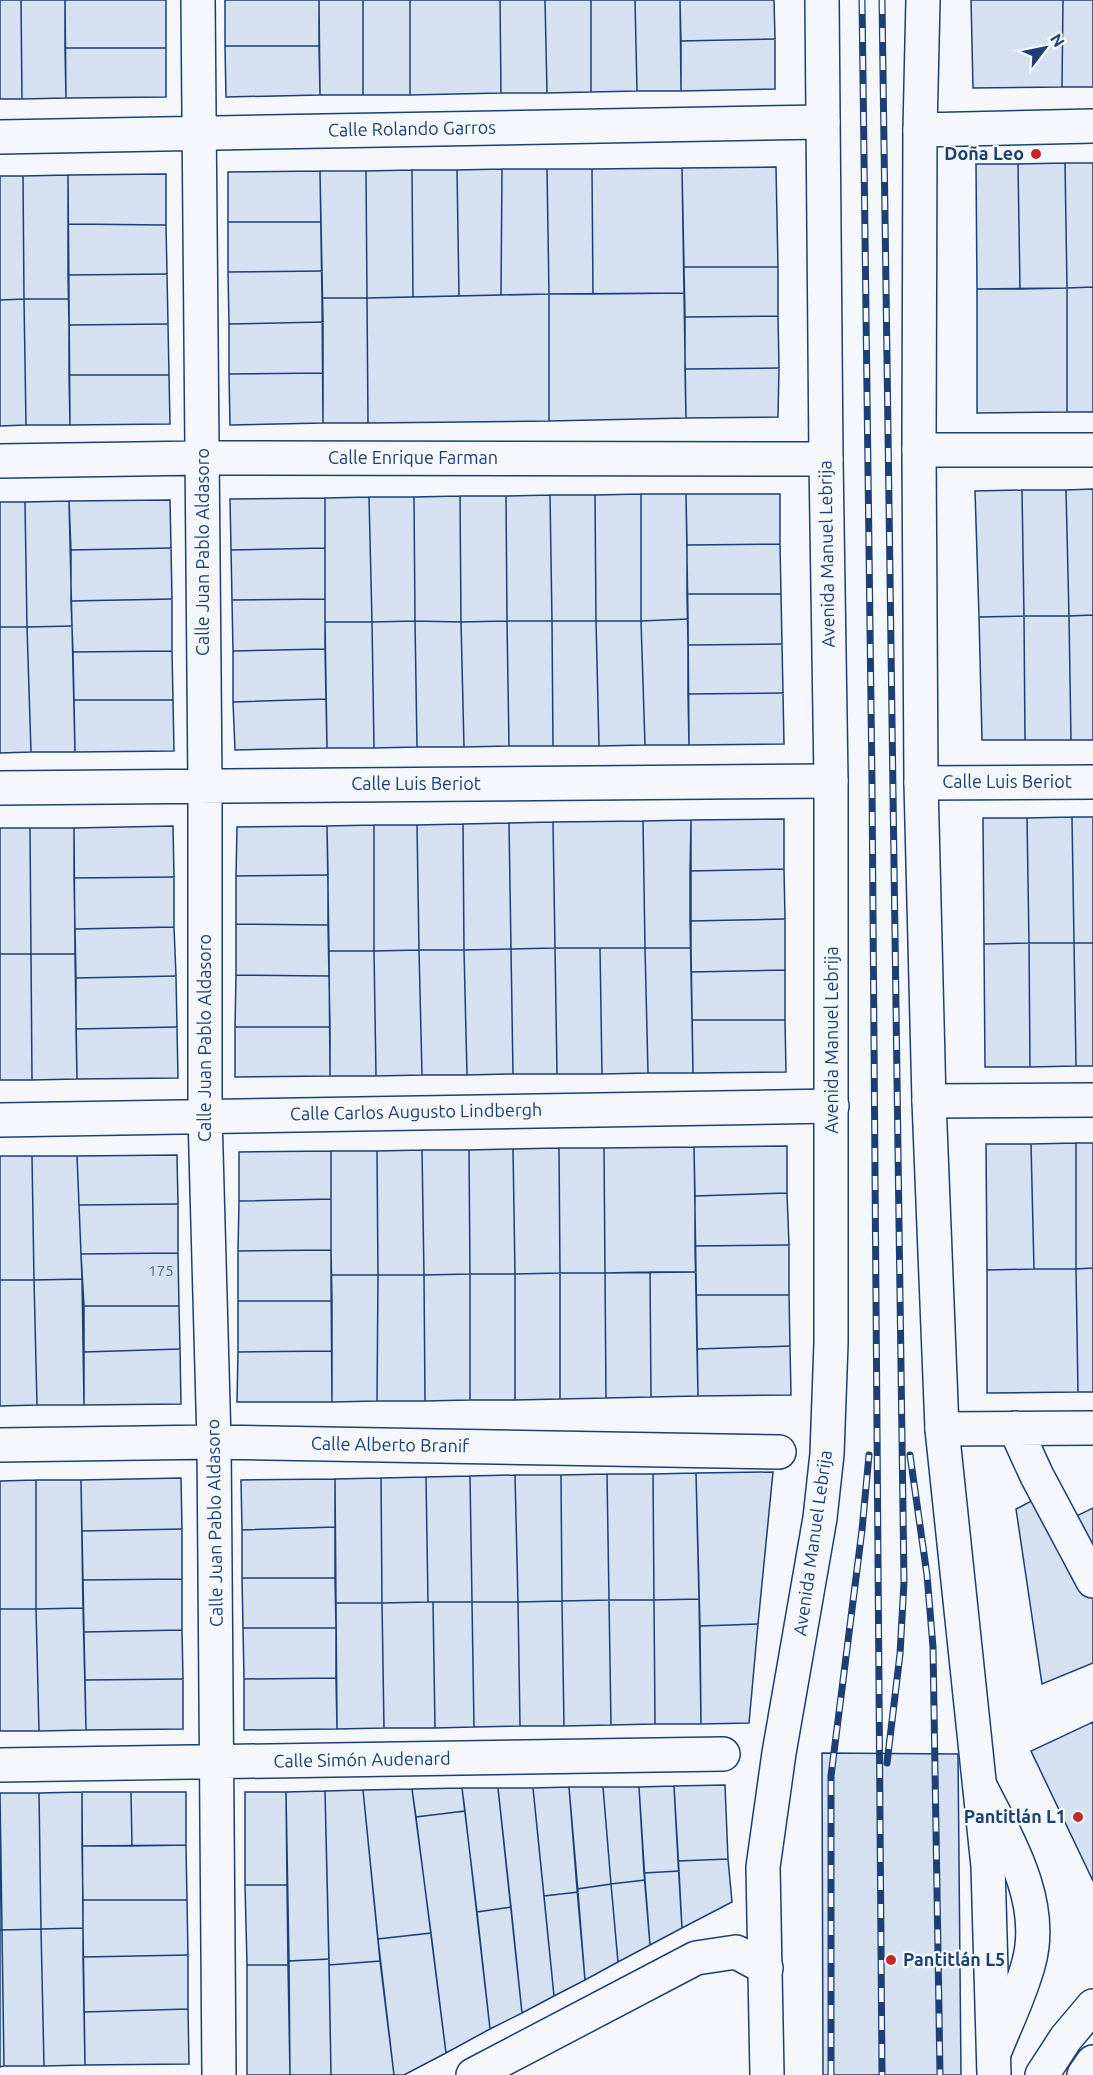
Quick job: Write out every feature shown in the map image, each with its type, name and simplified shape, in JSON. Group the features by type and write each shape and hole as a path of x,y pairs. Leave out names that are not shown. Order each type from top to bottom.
{"street":[{"name":"Calle Juan Pablo Aldasoro","path":"198,0 205,786 205,1115 214,1442 219,2075"},
{"name":"Avenida Manuel Lebrija","path":"766,2075 763,1867 779,1753 820,1518 827,1454 831,1343 831,781 822,0"},
{"path":"923,0 920,130 919,450 921,783 929,1101 942,1428 988,1866 994,2064"},
{"name":"Calle Rolando Garros","path":"0,137 823,122"},
{"path":"920,130 1093,126"},
{"path":"919,450 1093,450"},
{"name":"Calle Enrique Farman","path":"0,461 202,458 826,459"},
{"name":"Calle Luis Beriot","path":"0,788 831,781"},
{"name":"Calle Luis Beriot","path":"921,783 1093,782"},
{"path":"929,1101 1093,1100"},
{"name":"Calle Carlos Augusto Lindbergh","path":"0,1120 832,1106"},
{"path":"942,1428 1093,1428"},
{"path":"1015,1428 1037,1476 1093,1581"},
{"name":"Calle Alberto Branif","path":"0,1445 214,1442 779,1452"},
{"name":"Calle Simón Audenard","path":"0,1765 723,1754"},
{"path":"981,1788 1020,1869 1028,1892 1033,1929 1030,1961 994,2064"},
{"path":"473,2075 696,1958 736,1952 766,1968"},
{"path":"1042,2075 1066,2038 1093,2006"},
{"path":"1084,2075 1093,2062"}],"building":[{"path":"0,0 21,0 22,99 0,99"},
{"path":"21,0 65,0 66,98 22,99"},
{"path":"65,0 166,0 166,48 65,48"},
{"path":"225,0 319,0 319,46 225,46"},
{"path":"319,0 363,0 363,95 320,95"},
{"path":"363,0 410,0 410,95 363,95"},
{"path":"410,0 500,0 501,93 410,95"},
{"path":"500,0 545,0 547,93 501,93"},
{"path":"545,0 591,0 591,92 547,93"},
{"path":"591,0 635,0 637,91 591,92"},
{"path":"635,0 680,0 681,91 637,91"},
{"path":"680,0 774,0 775,39 681,41"},
{"path":"971,0 1063,0 1062,87 973,88"},
{"path":"1063,0 1093,0 1093,87 1062,87"},
{"path":"775,39 775,89 681,91 681,41"},
{"path":"225,46 319,46 320,95 226,97"},
{"path":"65,48 166,48 166,97 66,98"},
{"path":"1065,163 1067,288 1020,289 1018,164"},
{"path":"1065,163 1093,163 1093,287 1067,288"},
{"path":"976,164 1018,164 1020,289 977,289"},
{"path":"776,167 778,267 684,267 682,168"},
{"path":"682,168 684,293 593,294 592,169"},
{"path":"502,169 547,169 549,294 501,295"},
{"path":"502,169 501,295 459,296 457,170"},
{"path":"547,169 592,169 593,294 549,294"},
{"path":"412,170 413,297 367,298 366,171"},
{"path":"412,170 457,170 459,296 413,297"},
{"path":"320,171 366,171 367,298 322,298"},
{"path":"320,171 321,222 228,222 228,172"},
{"path":"166,174 166,225 68,224 68,175"},
{"path":"68,175 69,299 24,299 23,176"},
{"path":"0,176 23,176 24,299 0,300"},
{"path":"228,222 321,222 322,271 228,272"},
{"path":"68,224 166,225 167,274 68,275"},
{"path":"684,267 778,267 778,316 685,317"},
{"path":"322,271 323,322 229,324 228,272"},
{"path":"167,274 168,324 69,325 68,275"},
{"path":"1093,287 1093,412 1067,412 1067,288"},
{"path":"1067,288 1067,412 977,413 977,289"},
{"path":"684,293 686,418 549,421 549,294"},
{"path":"549,294 549,421 368,423 367,298"},
{"path":"322,298 367,298 368,423 323,423"},
{"path":"24,299 69,299 70,425 26,425"},
{"path":"24,299 26,425 0,426 0,300"},
{"path":"778,316 779,368 685,369 685,317"},
{"path":"323,322 323,373 229,374 229,324"},
{"path":"168,324 169,375 69,375 69,325"},
{"path":"779,368 778,417 686,418 685,369"},
{"path":"323,373 323,423 230,425 229,374"},
{"path":"69,375 169,375 170,424 70,425"},
{"path":"1093,489 1093,615 1069,616 1066,490"},
{"path":"1022,490 1024,616 979,617 975,491"},
{"path":"1022,490 1066,490 1069,616 1024,616"},
{"path":"641,494 641,621 596,621 595,495"},
{"path":"641,494 686,494 688,619 641,621"},
{"path":"686,494 780,494 780,544 687,545"},
{"path":"550,495 552,621 507,621 506,496"},
{"path":"550,495 595,495 596,621 552,621"},
{"path":"460,496 461,622 415,621 414,497"},
{"path":"460,496 506,496 507,621 461,622"},
{"path":"369,497 372,622 325,622 325,498"},
{"path":"369,497 414,497 415,621 372,622"},
{"path":"325,498 325,548 231,550 230,499"},
{"path":"170,500 171,548 71,550 69,501"},
{"path":"69,501 72,626 27,627 25,502"},
{"path":"0,502 25,502 27,627 0,627"},
{"path":"780,544 781,594 687,594 687,545"},
{"path":"171,548 172,599 71,601 71,550"},
{"path":"325,548 325,599 232,600 231,550"},
{"path":"687,594 781,594 782,644 688,645"},
{"path":"172,599 172,651 73,652 71,601"},
{"path":"325,599 325,649 233,651 232,600"},
{"path":"1093,615 1093,740 1071,740 1069,616"},
{"path":"1024,616 1069,616 1071,740 1025,740"},
{"path":"1024,616 1025,740 982,740 979,617"},
{"path":"688,619 689,745 645,745 641,621"},
{"path":"415,621 461,622 464,747 417,747"},
{"path":"415,621 417,747 374,748 372,622"},
{"path":"507,621 509,746 464,747 461,622"},
{"path":"507,621 552,621 553,746 509,746"},
{"path":"552,621 596,621 599,746 553,746"},
{"path":"596,621 641,621 645,745 599,746"},
{"path":"325,622 372,622 374,748 327,748"},
{"path":"72,626 75,752 31,752 27,627"},
{"path":"0,627 27,627 31,752 0,753"},
{"path":"782,644 783,693 688,694 688,645"},
{"path":"325,649 326,699 233,702 233,651"},
{"path":"172,651 173,700 74,700 73,652"},
{"path":"783,693 784,744 689,745 688,694"},
{"path":"326,699 327,748 235,750 233,702"},
{"path":"74,700 173,700 174,751 75,752"},
{"path":"1072,817 1093,817 1093,943 1074,943"},
{"path":"1072,817 1074,943 1029,943 1027,818"},
{"path":"983,818 1027,818 1029,943 984,944"},
{"path":"784,819 784,869 690,871 691,820"},
{"path":"691,820 691,948 645,948 643,821"},
{"path":"643,821 645,948 555,948 553,822"},
{"path":"553,822 555,948 511,949 509,823"},
{"path":"509,823 511,949 464,950 463,824"},
{"path":"463,824 464,950 419,950 417,825"},
{"path":"374,825 374,951 329,951 327,826"},
{"path":"374,825 417,825 419,950 374,951"},
{"path":"173,826 174,877 74,878 74,828"},
{"path":"327,826 328,875 236,876 237,827"},
{"path":"0,828 30,828 31,954 0,954"},
{"path":"30,828 74,828 75,954 31,954"},
{"path":"784,869 785,919 690,921 690,871"},
{"path":"328,875 328,925 236,924 236,876"},
{"path":"174,877 174,927 75,929 74,878"},
{"path":"785,919 785,970 691,972 690,921"},
{"path":"236,924 328,925 329,976 236,975"},
{"path":"174,927 176,976 76,978 75,929"},
{"path":"1029,943 1074,943 1076,1066 1030,1067"},
{"path":"1029,943 1030,1067 985,1067 984,944"},
{"path":"1074,943 1093,943 1093,1066 1076,1066"},
{"path":"555,948 600,948 602,1074 557,1074"},
{"path":"555,948 557,1074 513,1074 511,949"},
{"path":"600,948 645,948 648,1073 602,1074"},
{"path":"645,948 691,948 693,1073 648,1073"},
{"path":"511,949 513,1074 467,1075 464,950"},
{"path":"419,950 422,1075 376,1076 374,951"},
{"path":"419,950 464,950 467,1075 422,1075"},
{"path":"329,951 374,951 376,1076 330,1076"},
{"path":"0,954 31,954 32,1080 0,1080"},
{"path":"31,954 75,954 77,1079 32,1080"},
{"path":"785,970 785,1020 692,1020 691,972"},
{"path":"236,975 329,976 330,1027 235,1027"},
{"path":"176,976 177,1027 76,1029 76,978"},
{"path":"692,1020 785,1020 786,1072 693,1073"},
{"path":"177,1027 178,1078 77,1079 76,1029"},
{"path":"235,1027 330,1027 330,1076 235,1077"},
{"path":"1076,1143 1093,1143 1093,1268 1076,1269"},
{"path":"1076,1143 1076,1269 1034,1269 1031,1144"},
{"path":"986,1144 1031,1144 1034,1269 987,1270"},
{"path":"787,1146 787,1193 695,1196 694,1147"},
{"path":"694,1147 696,1272 605,1273 604,1148"},
{"path":"559,1148 560,1273 515,1274 513,1149"},
{"path":"559,1148 604,1148 605,1273 560,1273"},
{"path":"513,1149 515,1274 470,1274 469,1150"},
{"path":"422,1150 424,1275 378,1275 377,1151"},
{"path":"422,1150 469,1150 470,1274 424,1275"},
{"path":"331,1151 377,1151 378,1275 331,1275"},
{"path":"331,1151 331,1199 239,1201 239,1152"},
{"path":"177,1155 178,1204 79,1205 77,1156"},
{"path":"0,1156 32,1156 34,1280 0,1280"},
{"path":"32,1156 77,1156 82,1279 34,1280"},
{"path":"787,1193 789,1245 695,1246 695,1196"},
{"path":"331,1199 331,1250 238,1251 239,1201"},
{"path":"178,1204 178,1253 81,1254 79,1205"},
{"path":"789,1245 789,1295 696,1295 695,1246"},
{"path":"331,1250 332,1301 238,1301 238,1251"},
{"path":"178,1253 179,1306 84,1306 81,1254"},
{"path":"1093,1268 1093,1392 1078,1392 1076,1269"},
{"path":"1076,1269 1078,1392 987,1393 987,1270"},
{"path":"650,1272 696,1272 698,1396 651,1397"},
{"path":"650,1272 651,1397 606,1398 605,1273"},
{"path":"560,1273 560,1399 515,1400 515,1274"},
{"path":"560,1273 605,1273 606,1398 560,1399"},
{"path":"470,1274 470,1400 425,1401 424,1275"},
{"path":"470,1274 515,1274 515,1400 470,1400"},
{"path":"331,1275 378,1275 377,1401 332,1402"},
{"path":"378,1275 424,1275 425,1401 377,1401"},
{"path":"82,1279 84,1405 37,1405 34,1280"},
{"path":"0,1280 34,1280 37,1405 0,1406"},
{"path":"696,1295 789,1295 790,1346 697,1349"},
{"path":"238,1301 332,1301 332,1351 238,1352"},
{"path":"84,1306 179,1306 180,1349 84,1352"},
{"path":"790,1346 791,1395 698,1396 697,1349"},
{"path":"180,1349 181,1404 84,1405 84,1352"},
{"path":"332,1351 332,1402 237,1402 238,1352"},
{"path":"773,1472 758,1624 700,1626 696,1473"},
{"path":"696,1473 699,1599 654,1600 653,1474"},
{"path":"607,1474 609,1600 562,1601 561,1475"},
{"path":"607,1474 653,1474 654,1600 609,1600"},
{"path":"515,1475 518,1602 472,1602 470,1476"},
{"path":"515,1475 561,1475 562,1601 518,1602"},
{"path":"470,1476 472,1602 428,1602 426,1477"},
{"path":"426,1477 428,1602 382,1603 381,1478"},
{"path":"181,1478 182,1529 82,1531 81,1480"},
{"path":"381,1478 382,1603 336,1603 335,1479"},
{"path":"335,1479 335,1527 242,1530 241,1480"},
{"path":"36,1480 81,1480 83,1608 36,1609"},
{"path":"36,1480 36,1609 0,1609 0,1481"},
{"path":"1041,1496 1093,1598 1093,1663 1042,1684 1016,1509"},
{"path":"1093,1508 1093,1563 1066,1521"},
{"path":"335,1527 335,1578 242,1578 242,1530"},
{"path":"182,1529 182,1579 83,1580 82,1531"},
{"path":"242,1578 335,1578 336,1628 243,1628"},
{"path":"182,1579 182,1630 84,1632 83,1580"},
{"path":"699,1599 701,1724 655,1724 654,1600"},
{"path":"609,1600 611,1725 564,1726 562,1601"},
{"path":"609,1600 654,1600 655,1724 611,1725"},
{"path":"562,1601 564,1726 520,1726 518,1602"},
{"path":"433,1602 435,1728 384,1728 382,1603"},
{"path":"433,1602 472,1602 474,1727 435,1728"},
{"path":"472,1602 518,1602 520,1726 474,1727"},
{"path":"336,1603 382,1603 384,1728 337,1729"},
{"path":"83,1608 86,1730 39,1731 36,1609"},
{"path":"0,1609 36,1609 39,1731 0,1731"},
{"path":"758,1624 749,1723 701,1724 700,1626"},
{"path":"243,1628 336,1628 336,1678 244,1679"},
{"path":"182,1630 183,1679 85,1680 84,1632"},
{"path":"336,1678 337,1729 244,1730 244,1679"},
{"path":"183,1679 183,1729 86,1730 85,1680"},
{"name":"Pantitlán L1","path":"1093,1722 1093,1881 1031,1751"},
{"name":"Pantitlán L5","path":"822,1753 958,1754 961,2075 823,2075"},
{"path":"725,1785 728,1859 678,1861 674,1786"},
{"path":"674,1786 679,1871 644,1873 639,1787"},
{"path":"569,1787 578,1892 544,1896 533,1788"},
{"path":"569,1787 603,1787 611,1884 577,1889"},
{"path":"603,1787 639,1787 645,1880 611,1884"},
{"path":"462,1788 498,1788 511,1907 477,1912"},
{"path":"462,1788 465,1811 416,1817 412,1789"},
{"path":"498,1788 533,1788 554,1996 522,2013"},
{"path":"412,1789 431,1933 378,1939 363,1790"},
{"path":"363,1790 380,1961 329,1965 325,1791"},
{"path":"325,1791 329,1959 289,1961 286,1792"},
{"path":"82,1792 83,1928 41,1929 39,1793"},
{"path":"82,1792 131,1792 132,1846 82,1846"},
{"path":"131,1792 186,1792 186,1845 132,1846"},
{"path":"245,1792 286,1792 287,1885 245,1885"},
{"path":"0,1793 2,1930 0,1930"},
{"path":"0,1793 39,1793 41,1929 2,1930"},
{"path":"465,1811 490,2029 446,2053 416,1817"},
{"path":"186,1845 187,1900 83,1900 82,1846"},
{"path":"728,1859 732,1902 682,1928 678,1861"},
{"path":"679,1871 682,1928 650,1945 644,1873"},
{"path":"645,1880 650,1945 618,1962 611,1884"},
{"path":"611,1884 618,1962 585,1980 577,1889"},
{"path":"245,1885 287,1885 288,1965 247,1965"},
{"path":"578,1892 585,1980 554,1996 544,1896"},
{"path":"83,1900 187,1900 188,1955 83,1957"},
{"path":"511,1907 522,2013 490,2029 477,1912"},
{"path":"83,1928 85,2065 44,2066 41,1929"},
{"path":"41,1929 44,2066 4,2066 2,1930"},
{"path":"0,1930 2,1930 4,2066 0,2067"},
{"path":"431,1933 446,2053 404,2075 394,2075 378,1939"},
{"path":"188,1955 188,2009 84,2012 83,1957"},
{"path":"329,1959 331,2075 290,2075 289,1961"},
{"path":"380,1961 394,2075 331,2075 329,1965"},
{"path":"247,1965 288,1965 290,2075 247,2075"},
{"path":"188,2009 189,2064 85,2065 84,2012"}],"railway":[{"path":"862,0 872,783 882,2075"},
{"path":"882,0 904,1582 900,1654 887,1763"},
{"path":"831,2075 831,1776 862,1530 869,1455"},
{"path":"910,1455 927,1575 933,1647 940,2075"}],"place":[{"name":"Doña Leo","path":"1036,154"},
{"name":"Pantitlán L1","path":"1078,1817"},
{"name":"Pantitlán L5","path":"891,1960"}]}
